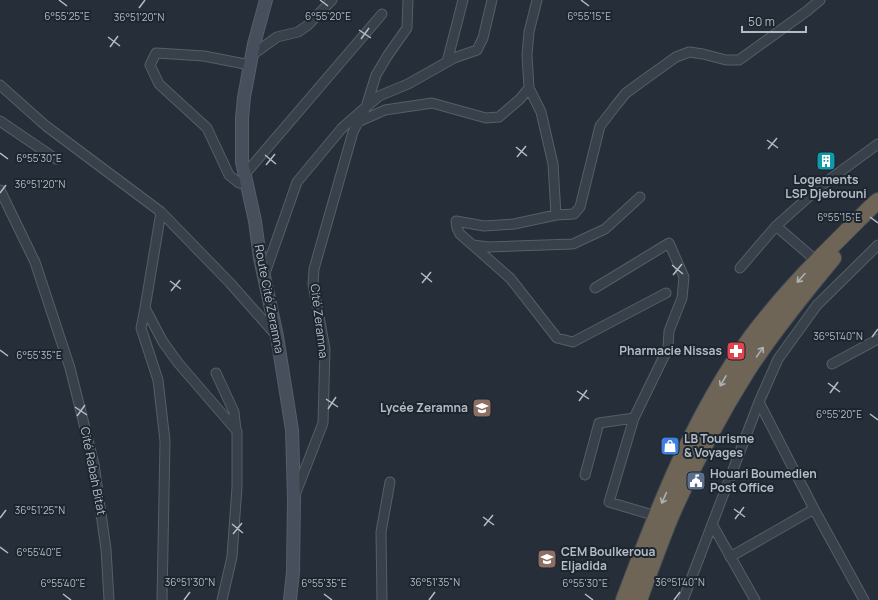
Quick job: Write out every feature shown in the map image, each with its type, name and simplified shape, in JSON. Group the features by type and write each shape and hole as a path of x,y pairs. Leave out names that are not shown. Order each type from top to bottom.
{"highway":[{"path":"639,600 684,487 729,401 779,324 821,265 878,201"},
{"path":"624,600 656,516 695,430 730,369 751,337 776,305 821,265 835,256 878,216"}],"street":[{"name":"Route Cité Zeramna","path":"266,0 251,60 244,97 242,118 242,162 277,336 292,430 294,498 293,572 290,600"},
{"path":"332,0 308,25 298,32 277,37 251,60 156,53 150,65 159,84 207,128 229,175 239,183 246,179 382,14"},
{"path":"366,107 376,75 407,28 408,0"},
{"path":"446,62 463,0"},
{"name":"Cité Zeramna","path":"264,276 296,182 342,128 379,96 408,84 454,58 477,50 483,38 492,0"},
{"path":"537,0 529,32 527,55 529,88 541,112 553,164 556,215"},
{"path":"666,293 573,342 557,338 510,278 460,234 456,221 484,226 514,224 556,215 574,214 580,207 600,126 626,93 676,57 690,52 726,60 738,60 807,11 820,0"},
{"path":"0,85 46,126 161,212 230,283 277,336"},
{"path":"358,122 385,110 432,103 486,118 499,117 520,99 529,88"},
{"name":"Cité Zeramna","path":"294,498 323,423 324,349 313,284 314,269 353,132 366,107"},
{"path":"0,121 56,159"},
{"path":"740,268 776,226 822,186 878,144"},
{"name":"Cité Rabah Bitat","path":"0,190 35,262 70,368 94,464 106,549 109,600"},
{"path":"473,245 488,247 573,244 605,229 640,197"},
{"path":"161,212 141,328 158,380 165,441 162,600"},
{"path":"776,226 821,265"},
{"path":"595,288 669,243 684,277 682,298 668,331 668,348 634,418 609,502 656,516"},
{"path":"683,600 759,402 778,359 817,305 878,245"},
{"path":"145,308 163,342 179,364 236,430"},
{"path":"832,364 878,339"},
{"path":"216,373 234,412 237,431 237,487 232,550 222,600"},
{"path":"759,402 814,509 864,600"},
{"path":"585,475 599,423 634,418"},
{"path":"382,600 381,532 390,482"},
{"path":"730,557 814,509"},
{"path":"712,524 755,600"}],"place":[{"name":"Logements LSP Djebrouni","path":"826,161"},
{"name":"Pharmacie Nissas","path":"736,351"},
{"name":"Lycée Zeramna","path":"482,408"},
{"name":"LB Tourisme & Voyages","path":"670,446"},
{"name":"Houari Boumedien Post Office","path":"696,481"},
{"name":"CEM Boulkeroua Eljadida","path":"547,559"}]}
